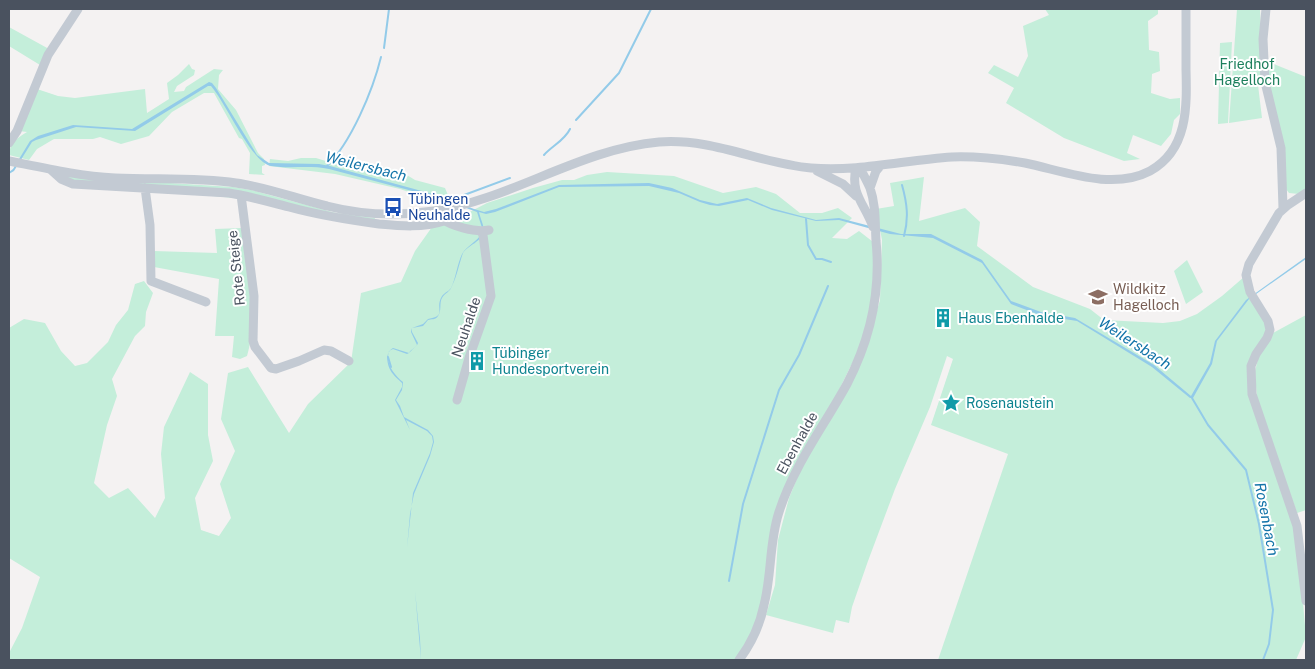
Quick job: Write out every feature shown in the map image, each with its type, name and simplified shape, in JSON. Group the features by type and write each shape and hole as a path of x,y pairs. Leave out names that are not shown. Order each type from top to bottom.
{"street":[{"path":"9,143 17,131 48,55 78,9"},
{"path":"10,161 51,170 116,178 233,182 329,207 360,212 398,214 436,210 482,199 609,152 658,142 686,142 720,147 809,168 858,168 942,158 982,157 1110,180 1130,178 1153,169 1162,162 1172,151 1182,133 1186,105 1186,9"},
{"path":"1266,9 1263,39 1265,82 1281,148 1283,208"},
{"path":"870,188 880,165"},
{"path":"809,168 834,178 857,197"},
{"name":"Ebenhalde","path":"739,660 752,639 764,606 773,534 785,496 800,463 847,383 864,344 875,298 877,268 876,220 870,188 858,168"},
{"name":"Ebenhalde","path":"858,168 853,181 857,197 867,211 876,239"},
{"path":"51,170 61,179 73,184 241,195 290,208 349,220 398,226 432,225 444,221"},
{"path":"146,188 150,225 152,281 206,302"},
{"path":"1282,191 1289,196 1302,196"},
{"name":"Rote Steige","path":"241,195 254,296 253,341 255,347 271,368 276,369 300,362 324,350 331,351 349,360"},
{"path":"1302,196 1283,208 1255,253 1246,272 1246,278 1248,286 1268,321 1270,330 1253,361 1251,386 1254,402 1297,526 1306,601"},
{"name":"Neuhalde","path":"436,210 437,216 444,221 485,231 483,235 491,296 469,358 457,400"}],"green space":[{"path":"1045,9 1158,9 1158,14 1148,21 1149,50 1159,52 1160,71 1152,74 1151,93 1170,99 1180,98 1180,114 1174,120 1171,134 1161,146 1133,135 1127,153 1140,159 1124,161 1064,138 1006,103 1014,88 988,73 994,65 1018,77 1028,56 1023,26 1049,15"},
{"name":"Friedhof Hagelloch","path":"1237,9 1260,9 1263,82 1258,85 1262,118 1229,123"},
{"path":"9,27 49,49 40,65 9,46"},
{"path":"1232,42 1228,123 1218,124 1220,43"},
{"path":"1266,61 1306,77 1306,191 1299,194 1289,193 1286,189 1271,105"},
{"path":"189,64 195,70 194,75 177,86 174,92 184,91 186,87 214,69 223,70 219,75 218,89 236,110 258,153 264,159 265,165 262,166 262,173 265,175 249,174 250,153 242,139 239,138 214,93 204,93 172,112 149,136 121,144 100,137 93,139 54,139 37,149 29,160 9,155 9,151 15,141 27,132 19,131 37,89 58,96 75,98 145,89 147,113 169,99 167,83"},
{"path":"301,158 316,158 329,162 338,161 352,165 361,163 402,172 415,180 445,188 450,200 438,202 400,189 335,174 269,166 270,159 288,161"},
{"path":"607,172 674,176 723,193 756,187 776,194 800,213 822,213 838,208 852,218 832,238 847,239 859,231 877,245 868,331 779,512 763,611 736,660 9,660 9,653 22,628 40,577 9,558 9,328 24,319 45,323 61,351 75,366 87,363 108,342 116,325 128,310 135,284 144,281 153,293 146,312 145,326 135,336 112,379 117,396 107,425 94,483 109,498 128,488 155,518 165,498 161,454 164,427 190,372 208,384 208,435 213,461 195,498 201,530 219,536 231,518 220,484 235,451 221,419 228,373 248,367 289,433 308,404 351,362 361,293 401,282 415,251 432,227 460,217 487,203 533,188 562,180 574,180 587,175"},
{"path":"60,176 233,187 336,213 375,218 374,222 275,202 72,182"},
{"path":"924,177 919,221 965,208 980,222 977,246 1033,287 1090,309 1104,320 1163,323 1180,321 1197,314 1244,277 1268,328 1249,370 1297,534 1306,637 1296,660 938,660 1008,454 931,425 953,359 947,356 930,407 895,489 868,561 852,607 849,623 836,620 833,633 766,615 775,585 778,540 789,498 805,459 867,345 880,300 882,240 876,209 894,206 890,183"},
{"path":"242,228 249,275 252,327 247,356 240,359 232,357 234,336 215,336 219,279 154,267 154,251 217,253 215,229"},
{"path":"1187,260 1203,292 1186,304 1174,271"},
{"path":"1306,315 1306,510 1297,513 1257,401 1255,371 1260,351 1273,333"}],"water":[{"path":"209,82 216,88 257,155 269,163 330,166 440,196 484,212 559,185 649,183 672,188 700,200 717,204 747,198 771,208 816,220 839,218 901,234 931,234 982,260 1011,301 1041,312 1075,318 1154,365 1191,396 1210,363 1215,341 1246,300 1306,257 1306,259 1249,299 1217,341 1212,364 1193,398 1190,398 1152,367 1077,321 1040,315 1011,304 982,263 933,238 890,234 839,220 816,221 772,210 748,200 719,206 710,205 679,193 649,186 559,187 495,212 486,214 479,212 484,229 483,235 463,253 451,288 462,254 483,231 477,212 439,198 329,169 271,166 263,162 255,154 211,86 208,86 135,131 76,127 36,140 32,142 14,171 9,174 30,141 38,136 73,125 132,129"},
{"path":"451,288 441,300 439,314 436,318 428,320 423,326 412,328 423,324 428,319 437,316 440,301 443,295"},
{"path":"412,328 418,343 417,345 411,332"},
{"path":"393,348 409,353 393,349 390,350"},
{"path":"388,355 389,364 396,376 403,382 402,390 396,400 404,417 428,430 433,436 434,442 430,456 414,494 412,506 413,493 430,453 433,442 432,436 427,431 406,420 410,430 395,400 402,387 402,383 389,368"},
{"path":"412,506 407,548 410,514"},
{"path":"415,591 420,639 421,660"}],"waterway":[{"path":"384,48 389,9"},
{"path":"576,120 619,73 651,9"},
{"name":"Weilersbach","path":"326,167 344,144 360,115 373,85 381,57"},
{"path":"544,155 570,129"},
{"path":"448,201 510,178"},
{"path":"902,185 907,210 904,236"},
{"path":"806,219 808,245 816,259 831,262"},
{"path":"729,581 743,504 779,390 799,355 828,286"},
{"path":"388,357 391,367"},
{"name":"Rosenbach","path":"1192,398 1208,425 1246,470 1259,524 1273,610 1269,644 1263,660"}],"place":[{"name":"Tübingen Neuhalde","path":"393,207"},
{"name":"Wildkitz Hagelloch","path":"1098,297"},
{"name":"Haus Ebenhalde","path":"943,318"},
{"name":"Tübinger Hundesportverein","path":"477,361"},
{"name":"Rosenaustein","path":"951,403"}]}
